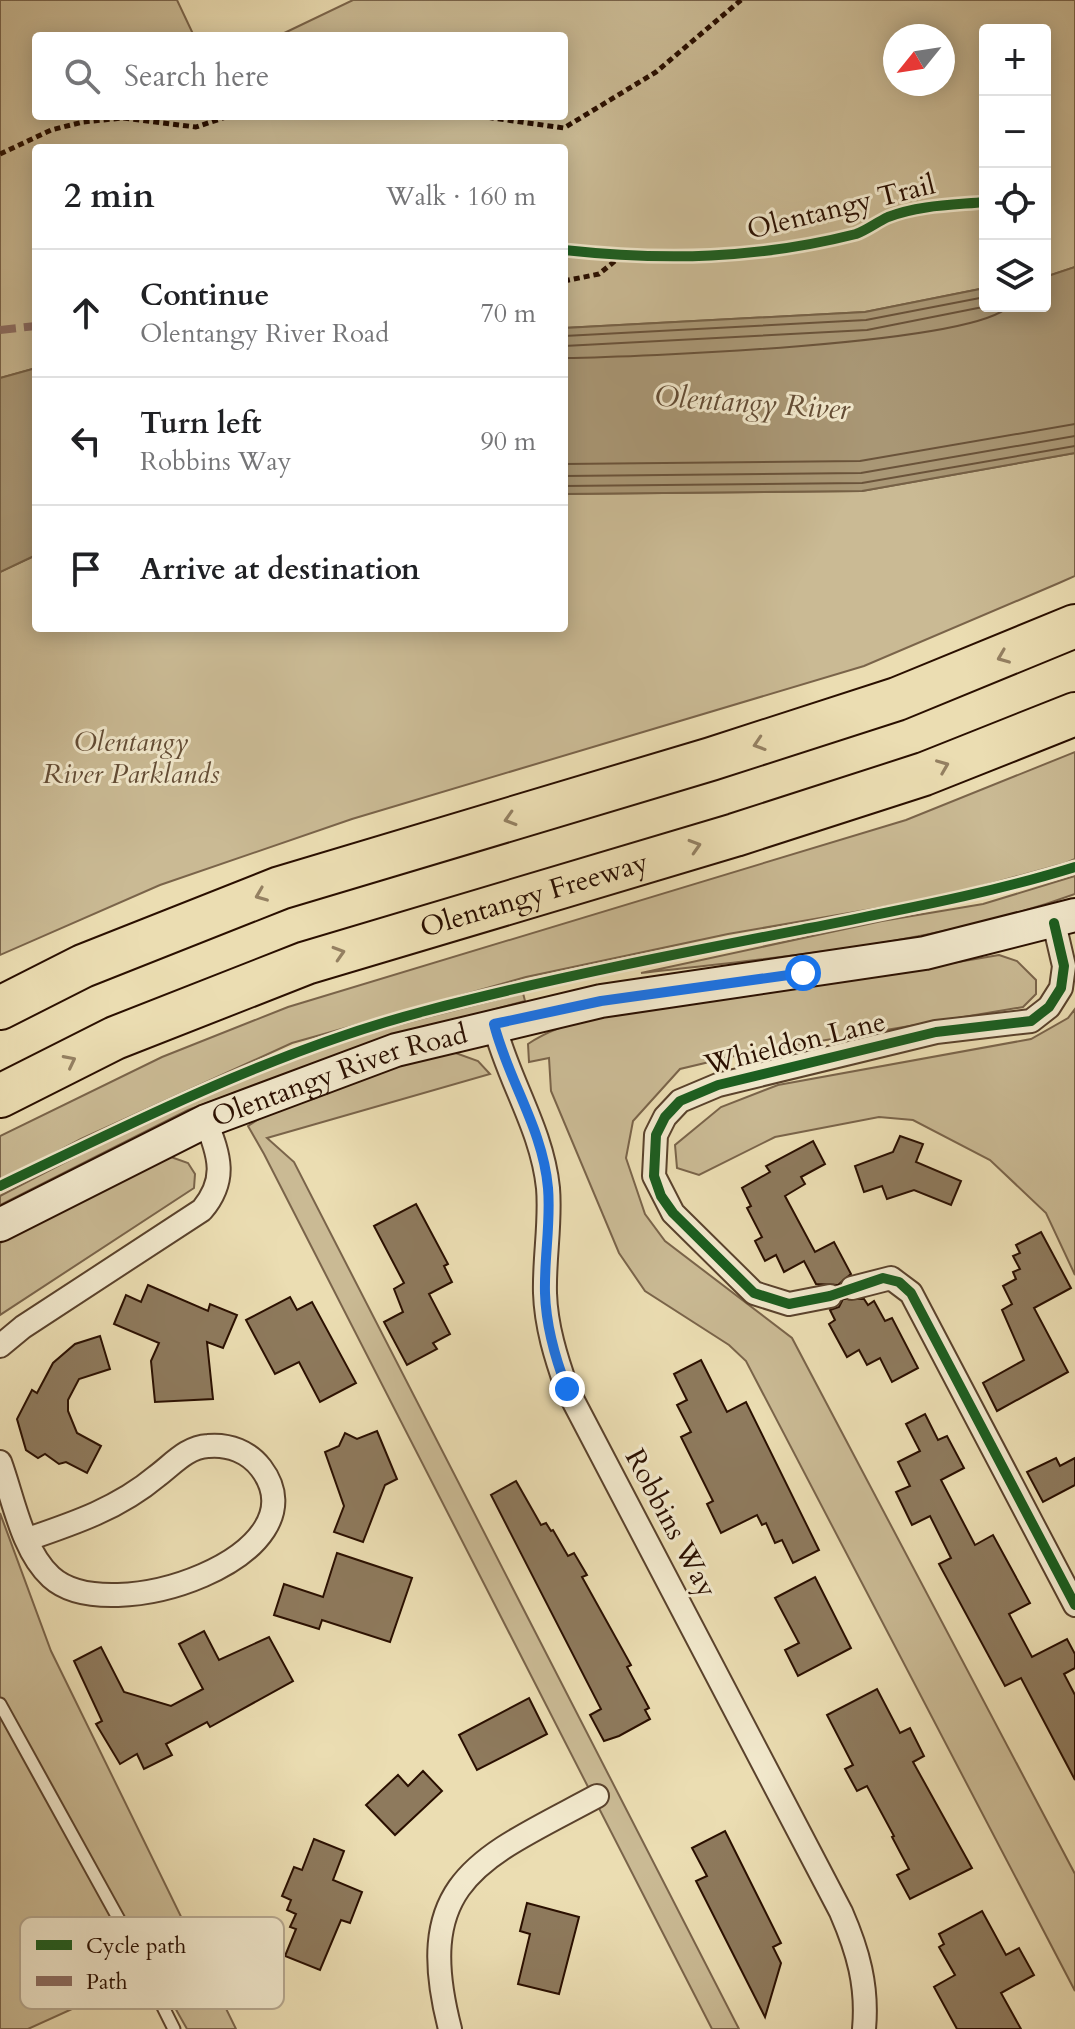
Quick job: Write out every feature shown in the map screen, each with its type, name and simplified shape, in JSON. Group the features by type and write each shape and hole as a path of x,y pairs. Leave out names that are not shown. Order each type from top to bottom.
{"highway":[{"path":"0,1008 83,966 280,888 711,759 897,699 1075,626"},
{"name":"Olentangy Freeway","path":"0,1096 115,1038 306,963 924,774 1075,714"}],"main road":[{"name":"Olentangy River Road","path":"0,1225 206,1121 396,1050 494,1024 601,1001 925,953 1064,919"}],"street":[{"name":"Whieldon Lane","path":"830,1296 789,1304 754,1293 673,1213 654,1176 656,1135 665,1117 680,1101 718,1085 936,1032 1031,1021 1049,1007 1061,988 1064,919"},
{"name":"Robbins Way","path":"494,1024 501,1051 540,1145 548,1188 545,1294 553,1350 567,1389 841,1912 856,1946 865,1983 864,2029"},
{"path":"0,1346 23,1327 202,1210 220,1181 221,1162 206,1121"},
{"path":"852,1288 891,1278 911,1293 1075,1605"},
{"path":"0,1462 28,1539 40,1565 68,1589 86,1593 154,1592 194,1580 228,1563 250,1546 271,1517 272,1493 263,1470 245,1453 222,1446 198,1447 130,1499 28,1539"},
{"path":"450,2029 441,1995 437,1954 442,1920 454,1893 476,1865 597,1796"}],"lane":[{"path":"0,1704 118,1917"},
{"path":"164,2009 174,2029"}],"path":[{"path":"507,120 564,128 656,72 741,0"},
{"path":"0,154 51,130 103,120"},
{"path":"139,120 196,127 217,120"},
{"path":"606,255 636,256"},
{"path":"568,281 599,274 621,256"}],"green space":[{"path":"0,0 177,0 192,32 32,32 32,120 568,120 568,32 286,32 353,0 1075,0 1075,267 1051,275 1051,24 979,24 979,289 865,312 568,328 568,144 32,144 32,369 0,378"},
{"name":"Olentangy River Parklands","path":"1075,453 1075,576 864,666 352,819 160,885 0,955 0,572 32,557 32,632 568,632 568,494 862,491"},
{"path":"1075,752 1075,859 1066,863 942,897 728,934 526,977 292,1043 81,1139 0,1182 0,1136 162,1057 288,1007 906,820"},
{"path":"1075,876 1075,894 969,925 861,946 641,973 882,921 983,904"},
{"path":"999,955 1017,961 1036,980 1036,994 1023,1007 743,1054 680,1069 633,1121 626,1158 645,1214 665,1241 792,1338 1075,1874 1075,1991 746,1361 729,1345 645,1291 619,1253 551,1091 549,1058 529,1062 528,1044 551,1031 611,1013 799,988"},
{"path":"523,993 525,1001 367,1044 188,1110 0,1205 0,1196 134,1127 235,1080 363,1035"},
{"path":"1075,1009 1075,1275 1046,1213 990,1160 913,1120 879,1117 775,1137 699,1175 677,1168 675,1145 721,1107 778,1085 1031,1039 1068,1018"},
{"path":"450,1051 478,1061 490,1074 267,1138 294,1162 739,2029 712,2029 248,1126 318,1091 401,1063"},
{"path":"171,1157 188,1163 195,1174 194,1188 0,1315 0,1243 127,1175"},
{"path":"0,1513 51,1651 181,1917 20,1917 20,2009 72,2009 28,2029 0,2029"},
{"path":"176,2009 226,2009 236,2029 187,2029"}],"water":[{"name":"Olentangy River","path":"1075,267 1075,453 862,491 568,494 568,328 865,312 979,289 979,312 1051,312 1051,275"},
{"path":"32,369 32,557 0,572 0,378"}],"building":[{"path":"900,1136 923,1144 916,1162 961,1181 951,1205 914,1190 887,1199 882,1186 864,1192 855,1166 893,1152"},
{"path":"813,1141 825,1164 801,1177 805,1184 785,1196 815,1252 834,1242 851,1274 838,1285 816,1284 804,1261 784,1272 776,1255 765,1261 755,1241 762,1237 747,1208 751,1206 742,1188 770,1172 766,1166"},
{"path":"416,1204 448,1264 444,1266 452,1282 429,1294 450,1334 433,1343 437,1349 407,1365 384,1322 403,1312 394,1289 404,1283 374,1226"},
{"path":"1041,1232 1071,1288 1034,1308 1068,1372 997,1411 983,1383 1024,1360 1002,1310 1012,1304 1003,1286 1016,1279 1013,1272 1020,1269 1013,1256 1020,1253 1016,1245"},
{"path":"148,1285 208,1311 210,1304 237,1315 223,1348 207,1342 213,1399 155,1402 151,1361 159,1343 114,1324 126,1295 141,1302"},
{"path":"290,1297 297,1310 312,1302 356,1383 320,1402 299,1362 275,1374 246,1320"},
{"path":"843,1299 864,1299 868,1305 874,1301 885,1321 892,1318 918,1368 892,1382 880,1358 867,1365 859,1350 847,1357 829,1324 835,1320 830,1310 839,1307"},
{"path":"100,1336 110,1369 79,1379 68,1400 68,1411 77,1433 101,1446 87,1473 66,1462 59,1464 45,1454 38,1458 26,1450 17,1419 32,1390 37,1393 53,1363 75,1344"},
{"path":"701,1360 727,1412 746,1402 819,1550 793,1563 782,1540 775,1543 766,1523 762,1525 757,1515 721,1533 707,1504 713,1501 681,1437 691,1432 677,1405 687,1400 674,1374"},
{"path":"925,1414 938,1440 947,1436 964,1468 941,1480 975,1545 993,1535 1030,1603 1009,1614 1032,1657 1067,1639 1075,1654 1075,1668 1064,1674 1075,1695 1075,1780 1021,1678 1005,1686 939,1564 951,1558 930,1516 912,1525 896,1492 910,1486 898,1462 920,1451 906,1424"},
{"path":"377,1431 397,1479 385,1485 363,1542 334,1532 344,1506 325,1452 339,1446 345,1433 357,1439"},
{"path":"1056,1458 1060,1466 1075,1458 1075,1485 1043,1502 1027,1472"},
{"path":"516,1481 541,1525 546,1523 553,1530 568,1556 574,1553 587,1575 582,1577 631,1665 627,1667 649,1708 645,1710 650,1719 619,1736 604,1741 590,1715 601,1709 491,1495"},
{"path":"337,1553 412,1578 390,1642 322,1620 319,1629 274,1615 284,1584 323,1597"},
{"path":"815,1577 851,1648 798,1676 785,1650 799,1643 775,1598"},
{"path":"204,1631 219,1660 269,1637 293,1681 210,1727 207,1722 166,1744 172,1755 144,1769 137,1754 120,1764 96,1724 102,1721 74,1661 101,1647 124,1692 171,1706 203,1689 179,1644"},
{"path":"877,1689 900,1733 910,1728 924,1756 913,1762 972,1868 910,1899 897,1875 909,1869 867,1786 857,1791 845,1769 853,1765 827,1715"},
{"path":"529,1698 547,1734 477,1770 459,1735"},
{"path":"423,1771 442,1791 395,1835 366,1805 398,1775 408,1786"},
{"path":"725,1831 781,1943 773,1947 781,1963 765,2017 696,1881 707,1876 692,1848"},
{"path":"314,1839 344,1851 333,1880 362,1892 350,1923 341,1920 320,1970 285,1956 296,1929 290,1927 296,1914 287,1910 291,1900 282,1896 294,1867 302,1870"},
{"path":"527,1903 579,1917 559,1994 518,1984 530,1934 520,1931"},
{"path":"982,1911 1006,1955 1019,1948 1034,1975 1001,1993 1021,2029 957,2029 934,1987 955,1975 939,1947 944,1944 939,1934"}],"marked path":[{"path":"0,330 32,326"}],"cycle path":[{"name":"Olentangy Trail","path":"568,250 638,256 711,256 783,249 856,234 888,217 912,210 979,202"},
{"path":"0,1186 208,1088 370,1027 520,988 943,901 1075,867"},
{"path":"1054,923 1064,966 1061,988 1049,1007 1031,1021 936,1032 718,1085 680,1101 665,1117 656,1135 654,1176 661,1196 673,1213 754,1293 789,1304 830,1296 883,1278 899,1282 911,1293 1075,1605"}],"route":[{"path":"567,1389 553,1350 545,1294 548,1188 540,1145 523,1097 501,1051 494,1024 601,1001 803,973"}]}
